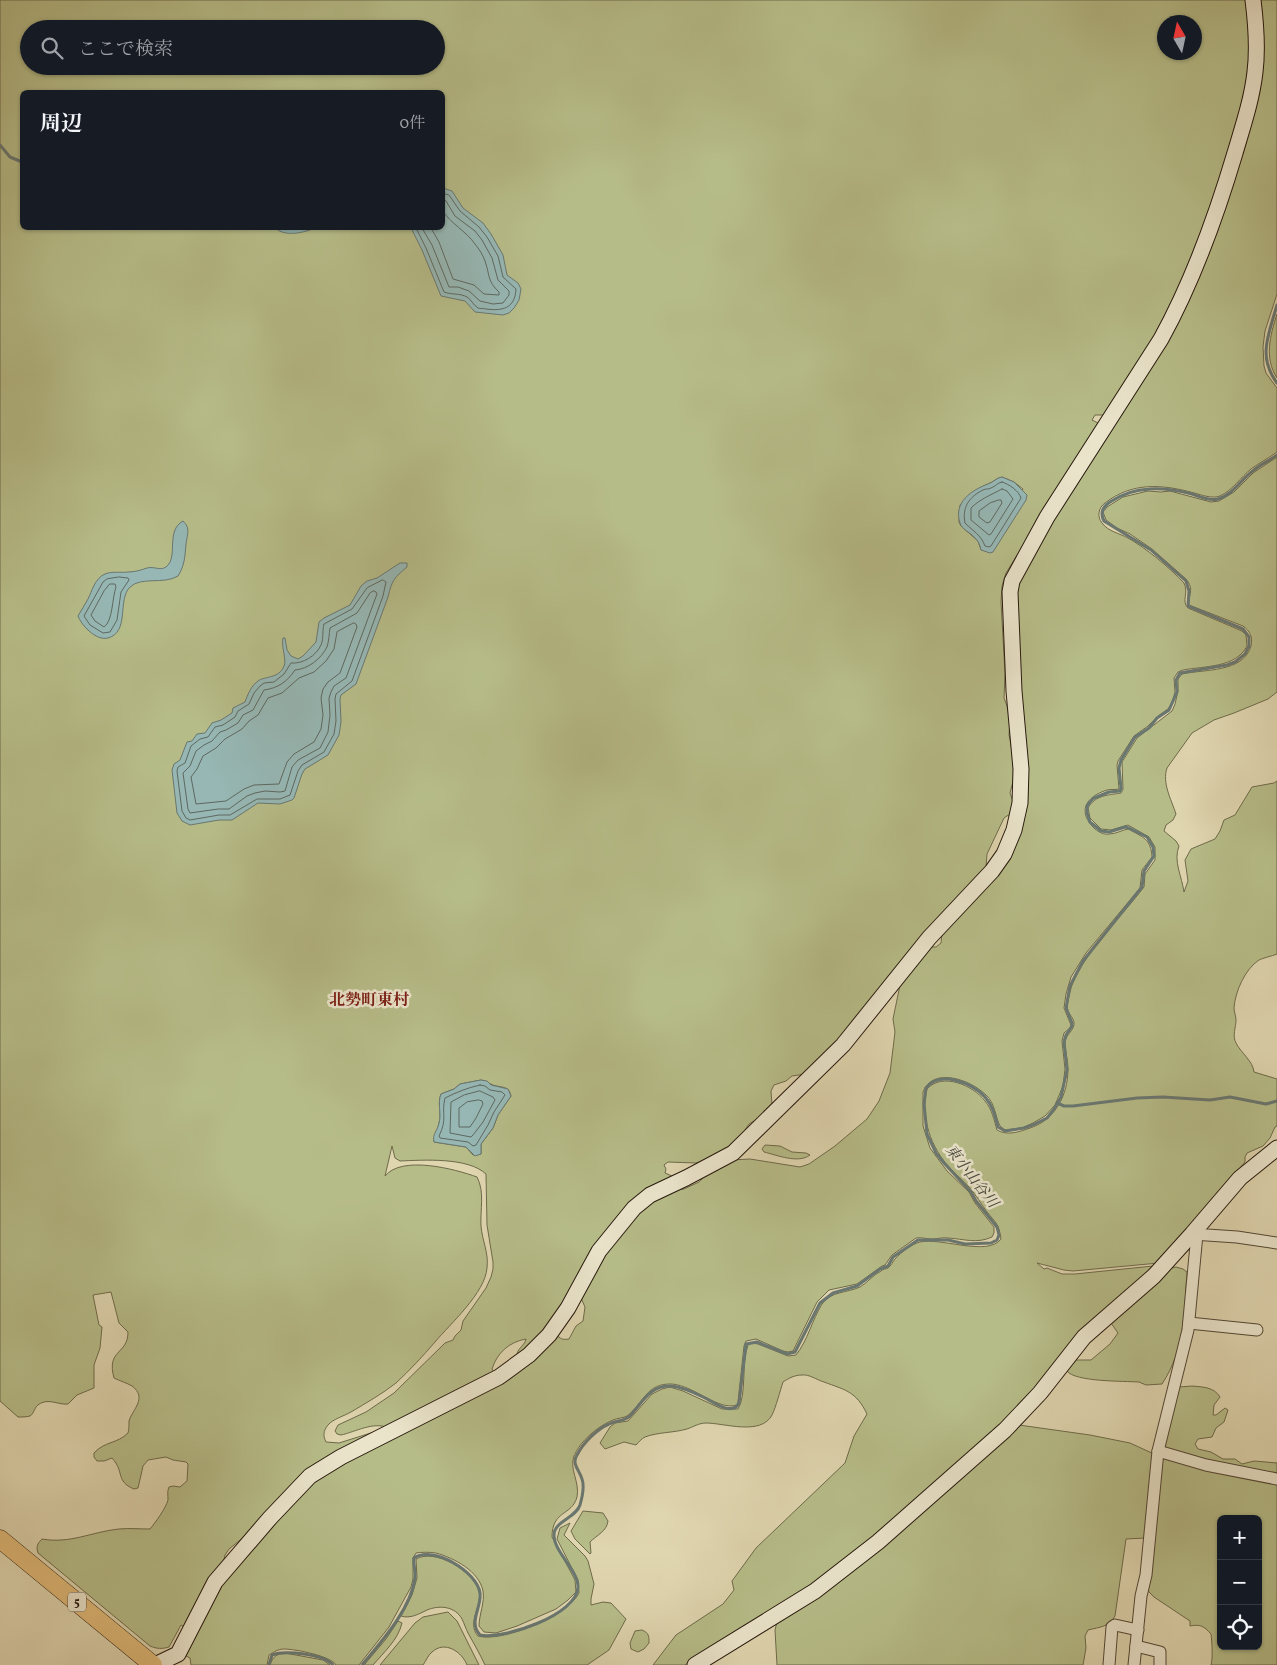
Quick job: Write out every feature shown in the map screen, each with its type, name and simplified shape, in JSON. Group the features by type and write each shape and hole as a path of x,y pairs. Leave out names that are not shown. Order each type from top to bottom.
{"main road":[{"name":"5","path":"0,1539 154,1665"}],"street":[{"path":"154,1665 178,1654 215,1582 270,1518 310,1476 341,1457 499,1377 529,1355 549,1335 568,1308 599,1251 634,1208 650,1195 733,1153 843,1045 929,938 1000,860 1014,830 1020,802 1021,769 1014,691 1010,592 1012,581 1047,517 1161,339 1178,308 1196,266 1227,181 1248,110 1255,72 1257,28 1253,0"},
{"path":"696,1665 815,1591 886,1535 1005,1430 1040,1394 1084,1337 1154,1276 1195,1234 1240,1178 1277,1148"},
{"path":"1195,1234 1277,1243"},
{"path":"1134,1665 1141,1596 1146,1575 1158,1451 1189,1323 1195,1234"},
{"path":"1189,1323 1257,1330"},
{"path":"1158,1451 1206,1465 1277,1479"},
{"path":"1108,1665 1112,1628 1115,1625 1138,1630"},
{"path":"1136,1646 1160,1652 1160,1665"}],"green space":[{"path":"0,0 1249,0 1251,71 1232,150 1174,307 1105,415 1095,415 1092,420 1098,423 1095,431 1006,573 1002,586 1004,698 1010,720 1009,735 1016,770 1010,793 1013,801 1010,814 1004,818 987,854 986,867 842,1037 806,1074 792,1076 786,1081 774,1085 771,1091 772,1105 759,1118 749,1124 737,1142 717,1157 696,1163 668,1162 664,1165 665,1173 672,1176 681,1173 646,1191 573,1288 546,1328 519,1355 517,1354 526,1339 514,1343 500,1353 492,1369 494,1372 388,1428 371,1426 341,1435 335,1431 338,1425 366,1412 394,1393 445,1343 453,1340 461,1330 463,1321 486,1288 493,1269 487,1225 486,1174 478,1169 457,1162 433,1160 400,1161 395,1158 392,1146 385,1176 403,1166 416,1165 443,1168 477,1177 481,1189 481,1226 487,1257 485,1278 466,1307 396,1383 328,1425 324,1434 326,1442 339,1443 374,1432 229,1549 223,1563 184,1627 181,1625 169,1647 155,1648 150,1646 38,1553 37,1549 42,1539 71,1539 119,1529 150,1529 167,1503 169,1487 180,1487 187,1481 188,1464 166,1457 148,1460 143,1466 138,1488 134,1489 124,1483 112,1458 97,1461 94,1457 94,1453 98,1449 124,1437 128,1433 129,1421 139,1399 137,1390 114,1378 113,1362 125,1345 128,1332 119,1323 111,1292 93,1295 99,1325 102,1327 100,1348 94,1365 94,1388 77,1395 68,1404 40,1403 32,1414 27,1417 18,1417 0,1401","holes":["1002,477 1014,482 1023,489 981,550 978,541 959,522 960,505 977,490 998,478","481,1080 507,1088 511,1096 498,1115 493,1128 481,1144 481,1154 473,1155 466,1147 434,1142 440,1119 439,1101 441,1094 454,1089 460,1084"]},
{"path":"1258,0 1277,0 1277,294 1265,331 1263,347 1266,373 1277,388 1277,452 1251,469 1233,487 1220,496 1210,497 1170,488 1137,488 1115,496 1105,503 1101,507 1099,515 1100,521 1108,528 1142,547 1184,583 1186,590 1185,603 1188,608 1242,631 1246,635 1247,646 1242,653 1227,662 1178,672 1174,678 1175,692 1168,709 1134,736 1118,761 1119,789 1099,793 1086,806 1086,817 1095,829 1107,834 1128,829 1148,842 1152,857 1142,870 1140,888 1086,953 1071,977 1064,1008 1071,1025 1064,1033 1062,1041 1065,1069 1063,1086 1055,1105 1045,1116 1033,1123 1022,1128 1005,1130 1000,1126 989,1098 971,1085 953,1078 935,1079 928,1084 923,1092 923,1126 930,1148 947,1171 969,1192 975,1203 994,1227 992,1237 976,1241 916,1238 892,1255 885,1265 857,1284 829,1290 817,1302 793,1351 783,1351 756,1339 746,1341 737,1405 722,1405 681,1386 663,1385 651,1390 627,1416 607,1423 590,1435 574,1456 573,1466 578,1491 577,1497 571,1507 555,1522 553,1528 552,1537 575,1580 576,1592 556,1609 496,1633 484,1632 479,1626 483,1591 476,1577 465,1566 443,1555 431,1552 416,1553 413,1558 411,1587 389,1627 359,1665 336,1665 320,1656 284,1649 269,1655 267,1665 191,1665 190,1658 186,1656 187,1651 219,1584 246,1551 258,1544 265,1530 315,1480 556,1334 562,1339 569,1339 576,1326 583,1321 585,1307 581,1298 606,1251 638,1210 671,1191 684,1189 699,1182 732,1160 750,1159 800,1167 809,1164 835,1146 867,1119 879,1101 890,1073 895,1032 893,1019 900,985 929,947 936,947 941,943 942,933 1018,830 1017,580 1146,369 1232,179"},
{"path":"1277,314 1277,378 1269,355 1270,339"},
{"path":"1277,457 1277,692 1268,699 1214,720 1192,733 1167,768 1166,785 1176,814 1173,820 1166,825 1164,831 1179,846 1177,863 1184,892 1188,881 1185,860 1191,849 1215,839 1224,820 1235,815 1252,787 1277,781 1277,954 1259,960 1245,975 1235,1002 1236,1020 1234,1037 1254,1072 1277,1079 1277,1126 1263,1146 1247,1153 1245,1162 1159,1263 1073,1271 1037,1263 1044,1269 1047,1268 1062,1274 1153,1266 1154,1269 1079,1331 1034,1391 1010,1418 881,1530 810,1587 685,1665 653,1665 676,1635 723,1604 734,1590 732,1581 756,1548 845,1463 854,1436 867,1414 859,1400 849,1392 810,1376 799,1375 783,1382 772,1415 760,1425 742,1427 703,1423 687,1429 650,1435 636,1445 624,1442 605,1449 600,1443 610,1427 615,1423 628,1421 652,1394 670,1387 722,1409 738,1409 741,1403 748,1345 752,1343 758,1344 788,1356 796,1355 804,1343 822,1304 826,1300 835,1294 860,1287 888,1268 900,1254 914,1245 929,1241 975,1247 995,1244 1001,1239 995,1221 974,1193 952,1171 937,1151 926,1121 925,1100 927,1089 941,1081 949,1081 973,1090 987,1104 993,1115 997,1130 1005,1133 1030,1128 1039,1124 1053,1113 1066,1088 1068,1066 1065,1042 1074,1025 1074,1021 1068,1011 1068,998 1072,985 1095,947 1144,887 1145,874 1155,860 1155,847 1149,837 1128,825 1111,830 1101,829 1090,818 1088,808 1098,798 1121,793 1123,789 1122,762 1137,738 1172,711 1178,691 1178,679 1182,674 1231,665 1247,655 1252,643 1250,634 1243,626 1189,605 1191,589 1186,579 1152,549 1106,520 1103,512 1107,507 1123,497 1148,491 1170,491 1211,502 1219,501 1234,492 1253,473"},
{"path":"765,1145 780,1146 792,1152 810,1155 800,1159 781,1157 764,1152 762,1149"},
{"path":"1176,1267 1187,1272 1184,1316 1175,1358 1162,1384 1146,1385 1139,1382 1089,1379 1072,1375 1067,1371 1076,1360 1091,1360 1110,1344 1118,1333 1111,1323 1167,1269"},
{"path":"1192,1386 1211,1389 1218,1394 1220,1397 1214,1405 1213,1415 1216,1415 1225,1408 1228,1410 1224,1422 1216,1428 1212,1437 1198,1439 1195,1444 1198,1449 1211,1452 1223,1459 1235,1459 1242,1464 1254,1461 1277,1463 1277,1476 1211,1462 1164,1449 1179,1387"},
{"path":"1019,1425 1130,1443 1154,1454 1145,1538 1126,1539 1115,1616 1107,1624 1088,1630 1085,1636 1086,1648 1083,1665 777,1665 775,1630 777,1622"},
{"path":"1160,1457 1277,1484 1277,1665 1211,1665 1211,1634 1202,1626 1190,1626 1190,1621 1149,1592 1147,1585"},
{"path":"583,1511 603,1513 608,1521 604,1530 590,1542 590,1554 575,1539 571,1531"},
{"path":"570,1523 564,1535 588,1561 594,1584 591,1605 603,1602 611,1603 626,1619 609,1650 587,1665 485,1665 462,1619 455,1611 437,1607 411,1616 401,1616 412,1595 417,1578 416,1559 424,1556 443,1559 452,1563 475,1583 480,1597 474,1620 475,1631 478,1636 488,1637 517,1632 548,1619 572,1602 579,1593 578,1580 557,1539 560,1528"},
{"path":"448,1612 457,1621 479,1665 467,1665 457,1652 447,1647 442,1647 431,1653 423,1665 380,1665 415,1623 423,1617"},
{"path":"398,1621 402,1623 400,1629 390,1645 373,1665 364,1665 386,1639"},
{"path":"642,1630 648,1635 649,1643 638,1652 631,1649 630,1643 635,1631"},
{"path":"285,1653 323,1660 330,1665 270,1665 272,1659"}],"water":[{"path":"445,189 452,191 463,208 483,223 491,234 503,255 507,275 518,283 521,289 519,300 509,313 503,315 475,312 465,301 441,296 412,230 445,230"},
{"path":"278,230 308,230 300,233"},
{"path":"1002,477 1014,482 1027,495 1026,500 993,552 990,553 981,550 977,540 961,525 959,509 970,493"},
{"path":"183,521 187,526 188,532 184,560 178,576 166,580 140,582 130,587 124,600 121,623 115,635 105,638 91,633 78,616 99,578 111,573 166,567 172,557 175,531"},
{"path":"400,563 407,563 407,567 392,583 356,684 341,695 339,735 328,755 305,769 294,798 280,804 258,803 232,820 219,820 190,825 182,821 177,813 172,770 174,764 180,760 187,742 192,741 197,734 205,733 212,723 232,713 233,708 245,702 258,681 275,675 282,670 285,663 283,638 285,638 287,650 291,656 298,659 303,656 316,642 319,622 350,605 361,586 367,581 377,578"},
{"path":"481,1080 487,1081 491,1085 508,1089 511,1096 498,1115 493,1128 481,1144 481,1154 475,1156 466,1147 434,1142 440,1119 439,1101 441,1094 454,1089 460,1084"}],"waterway":[{"path":"0,145 10,157 20,161"},
{"name":"東小山谷川","path":"1277,305 1266,345 1267,363 1277,383"},
{"name":"東小山谷川","path":"362,1665 386,1636 408,1601 415,1575 414,1558 422,1555 432,1555 453,1563 463,1569 477,1585 480,1598 475,1625 480,1635 505,1634 521,1629 553,1616 566,1607 575,1597 578,1586 574,1573 558,1548 554,1535 558,1526 578,1509 581,1502 583,1482 575,1464 575,1458 595,1433 604,1426 628,1417 654,1390 671,1386 691,1392 722,1407 732,1409 739,1403 746,1344 757,1342 787,1354 795,1352 820,1303 833,1293 857,1286 880,1269 888,1266 893,1257 918,1240 948,1240 965,1244 991,1243 997,1240 999,1235 997,1227 971,1192 936,1153 927,1134 924,1104 926,1088 939,1080 948,1079 973,1087 988,1100 998,1127 1005,1131 1035,1124 1047,1118 1054,1109 1061,1097 1067,1070 1064,1042 1072,1026 1066,1008 1070,986 1083,961 1142,887 1144,871 1154,856 1153,847 1147,837 1129,828 1125,827 1109,832 1101,831 1090,822 1087,806 1094,798 1109,792 1120,791 1119,768 1121,760 1135,737 1149,728 1157,718 1169,710 1177,692 1176,680 1180,673 1235,662 1245,654 1249,646 1249,637 1243,629 1188,606 1189,591 1186,581 1151,550 1104,521 1102,510 1107,504 1120,496 1150,489 1171,490 1208,499 1218,499 1228,494 1250,473 1277,455"},
{"path":"1057,1103 1064,1106 1073,1106 1137,1098 1163,1097 1210,1100 1230,1097 1266,1104 1277,1101"},
{"name":"東小山谷川","path":"269,1665 272,1655 286,1653 322,1658 333,1665"}],"district":[{"name":"北勢町東村","path":"369,999"}]}
